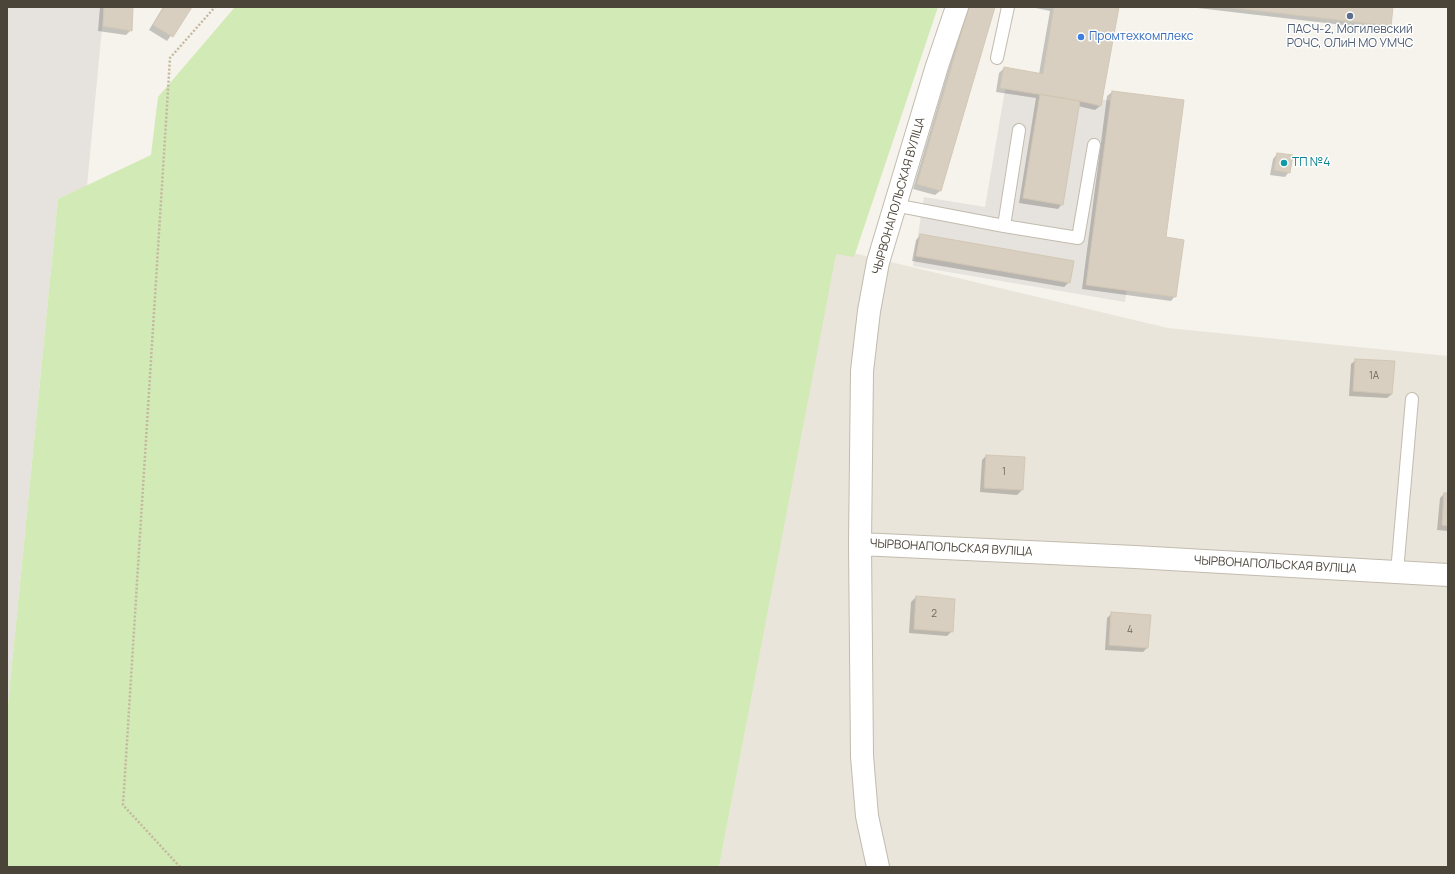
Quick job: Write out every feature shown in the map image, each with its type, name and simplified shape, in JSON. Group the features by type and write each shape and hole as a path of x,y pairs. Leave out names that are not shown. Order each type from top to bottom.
{"street":[{"name":"ЧЫРВОНАПОЛЬСКАЯ ВУЛІЦА","path":"957,7 936,66 894,205 878,262 869,311 862,371 860,544 1135,557 1448,575"},
{"path":"860,544 862,756 867,816 878,867"}],"lane":[{"path":"997,58 1008,7"},
{"path":"1004,226 1019,130"},
{"path":"894,205 1004,226 1078,238 1094,145"},
{"path":"1397,572 1412,399"}],"path":[{"path":"180,867 123,805 170,58 215,7"}],"shaded area":[{"path":"7,7 104,7 87,186 58,199 7,715"},
{"path":"1006,84 1151,107 1125,302 913,266 924,197 985,207"},
{"path":"836,249 1168,328 1448,356 1448,867 719,867"}],"green space":[{"path":"235,7 938,7 854,257 836,254 719,867 7,867 7,715 58,199 151,155 158,97"}],"building":[{"path":"104,7 133,7 132,31 103,26"},
{"path":"164,7 192,7 173,37 153,25"},
{"path":"969,7 995,7 941,191 917,184"},
{"name":"Промтехкомплекс","path":"1054,7 1119,7 1101,106 1080,101 1000,88 1004,67 1043,74"},
{"name":"ПАСЧ-2, Могилевский РОЧС, ОЛиН МО УМЧС","path":"1225,7 1393,7 1391,26"},
{"path":"1112,91 1184,100 1166,237 1184,240 1176,297 1086,285"},
{"path":"1040,94 1080,101 1063,205 1023,198"},
{"name":"ТП №4","path":"1277,153 1293,155 1290,173 1274,170"},
{"path":"920,234 1074,261 1070,283 916,256"},
{"path":"1355,359 1395,361 1392,394 1353,391"},
{"path":"986,455 1025,457 1023,490 984,488"},
{"path":"1444,493 1448,493 1448,526 1442,525"},
{"path":"916,596 955,599 953,632 914,629"},
{"path":"1111,612 1151,615 1148,648 1109,645"}],"place":[{"name":"ПАСЧ-2, Могилевский РОЧС, ОЛиН МО УМЧС","path":"1350,16"},
{"name":"Промтехкомплекс","path":"1081,37"},
{"name":"ТП №4","path":"1284,163"}]}
